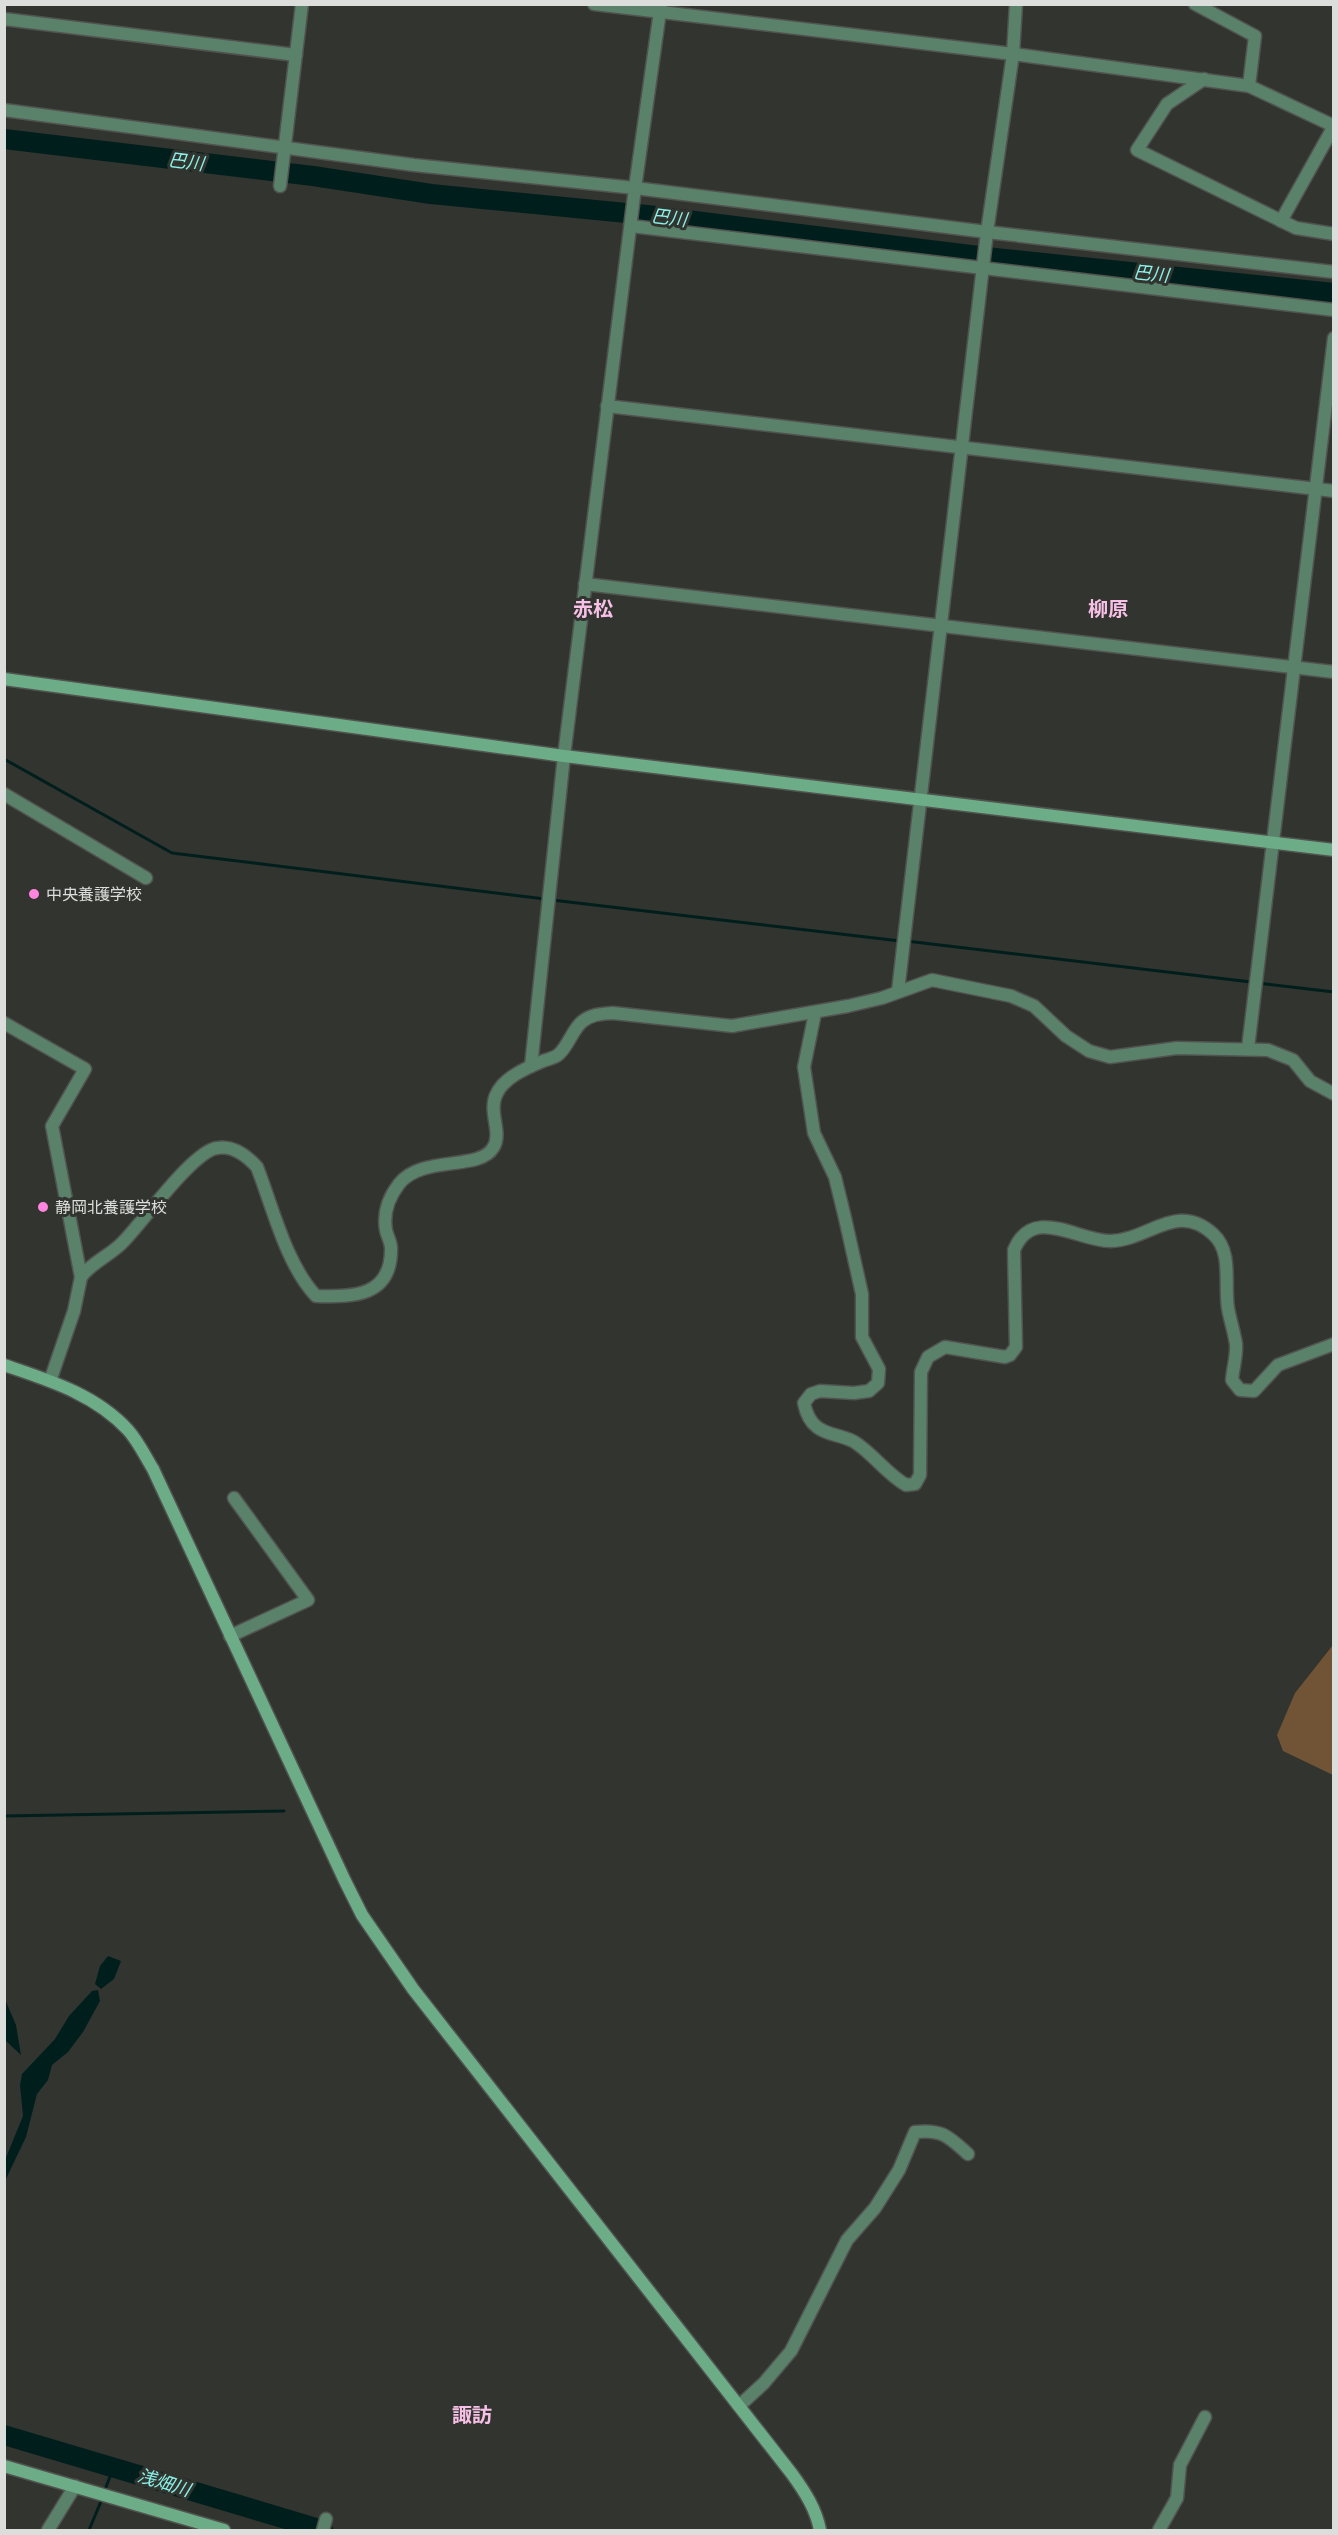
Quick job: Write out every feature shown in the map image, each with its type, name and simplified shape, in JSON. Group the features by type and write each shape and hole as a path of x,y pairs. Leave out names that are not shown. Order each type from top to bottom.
{"street":[{"path":"280,186 302,4"},
{"path":"594,4 660,8 1249,86 1334,126 1281,221"},
{"path":"898,991 987,232 1013,54 1016,4"},
{"path":"1195,4 1255,36 1249,86"},
{"path":"531,1066 564,756 607,406 660,8"},
{"path":"4,19 296,55"},
{"path":"1204,79 1167,104 1137,150 1296,228 1334,234"},
{"path":"4,110 414,165 635,188 1334,272"},
{"path":"631,226 1334,310"},
{"path":"1248,1048 1334,339"},
{"path":"607,406 1334,491"},
{"path":"585,584 1334,672"},
{"path":"4,679 564,756 1334,850"},
{"path":"4,794 146,878"},
{"path":"81,1277 87,1269 122,1244 190,1165 206,1151 230,1148 248,1157 257,1167 289,1251 304,1283 316,1296 348,1297 367,1292 379,1285 387,1271 391,1248 385,1227 388,1202 400,1181 416,1170 460,1160 482,1159 493,1149 497,1139 492,1107 503,1083 531,1066 558,1055 580,1022 594,1014 613,1013 732,1026 815,1013 882,998 932,980 1011,996 1034,1006 1066,1036 1089,1051 1110,1057 1177,1048 1268,1050 1293,1060 1310,1081 1334,1095"},
{"path":"815,1013 804,1067 814,1133 835,1177 862,1294 862,1337 879,1369 878,1383 875,1388 854,1393 820,1391 811,1394 804,1403 805,1411 820,1429 853,1440 874,1456 894,1478 906,1485 915,1484 920,1475 921,1372 928,1357 945,1347 1005,1357 1010,1355 1016,1347 1014,1250 1019,1238 1026,1231 1041,1228 1066,1230 1108,1242 1127,1240 1175,1220 1196,1221 1215,1235 1226,1255 1227,1307 1236,1345 1232,1380 1240,1390 1254,1390 1278,1365 1334,1344"},
{"path":"4,1023 85,1069 52,1126 81,1277 74,1311 50,1381"},
{"path":"4,1365 50,1381 103,1408 128,1430 138,1443 153,1469 345,1881 376,1937 413,1989 806,2493 818,2517 820,2530"},
{"path":"230,1636 309,1600 234,1498"},
{"path":"740,2406 764,2383 790,2351 847,2240 875,2208 899,2170 915,2132 934,2130 949,2138 968,2154"},
{"path":"1159,2530 1177,2498 1180,2465 1205,2417"},
{"path":"4,2466 224,2530"},
{"path":"48,2530 75,2486"}],"shaded area":[{"path":"1333,1645 1333,1775 1283,1751 1277,1735 1295,1693"}],"water":[{"path":"108,1956 121,1961 114,1979 101,1989 95,1984 100,1966"},
{"path":"98,1990 100,2001 83,2032 68,2052 52,2065 48,2080 37,2094 26,2137 5,2181 5,2160 23,2116 20,2085 22,2074 55,2039 69,2016 92,1991"},
{"path":"4,1997 16,2025 21,2055 5,2040"}],"waterway":[{"name":"巴川","path":"4,139 313,176 431,194 647,215 995,258 1334,293"},
{"path":"4,759 172,853 545,899"},
{"path":"552,900 900,941"},
{"path":"906,941 1251,982"},
{"path":"1258,983 1334,992"},
{"path":"4,1816 284,1811"},
{"name":"浅畑川","path":"4,2435 323,2530"},
{"path":"104,2492 113,2469"},
{"path":"89,2530 102,2499"}],"place":[{"name":"中央養護学校","path":"34,894"},
{"name":"静岡北養護学校","path":"43,1207"}],"district":[{"name":"赤松","path":"593,609"},
{"name":"柳原","path":"1108,609"},
{"name":"諏訪","path":"472,2415"}]}
